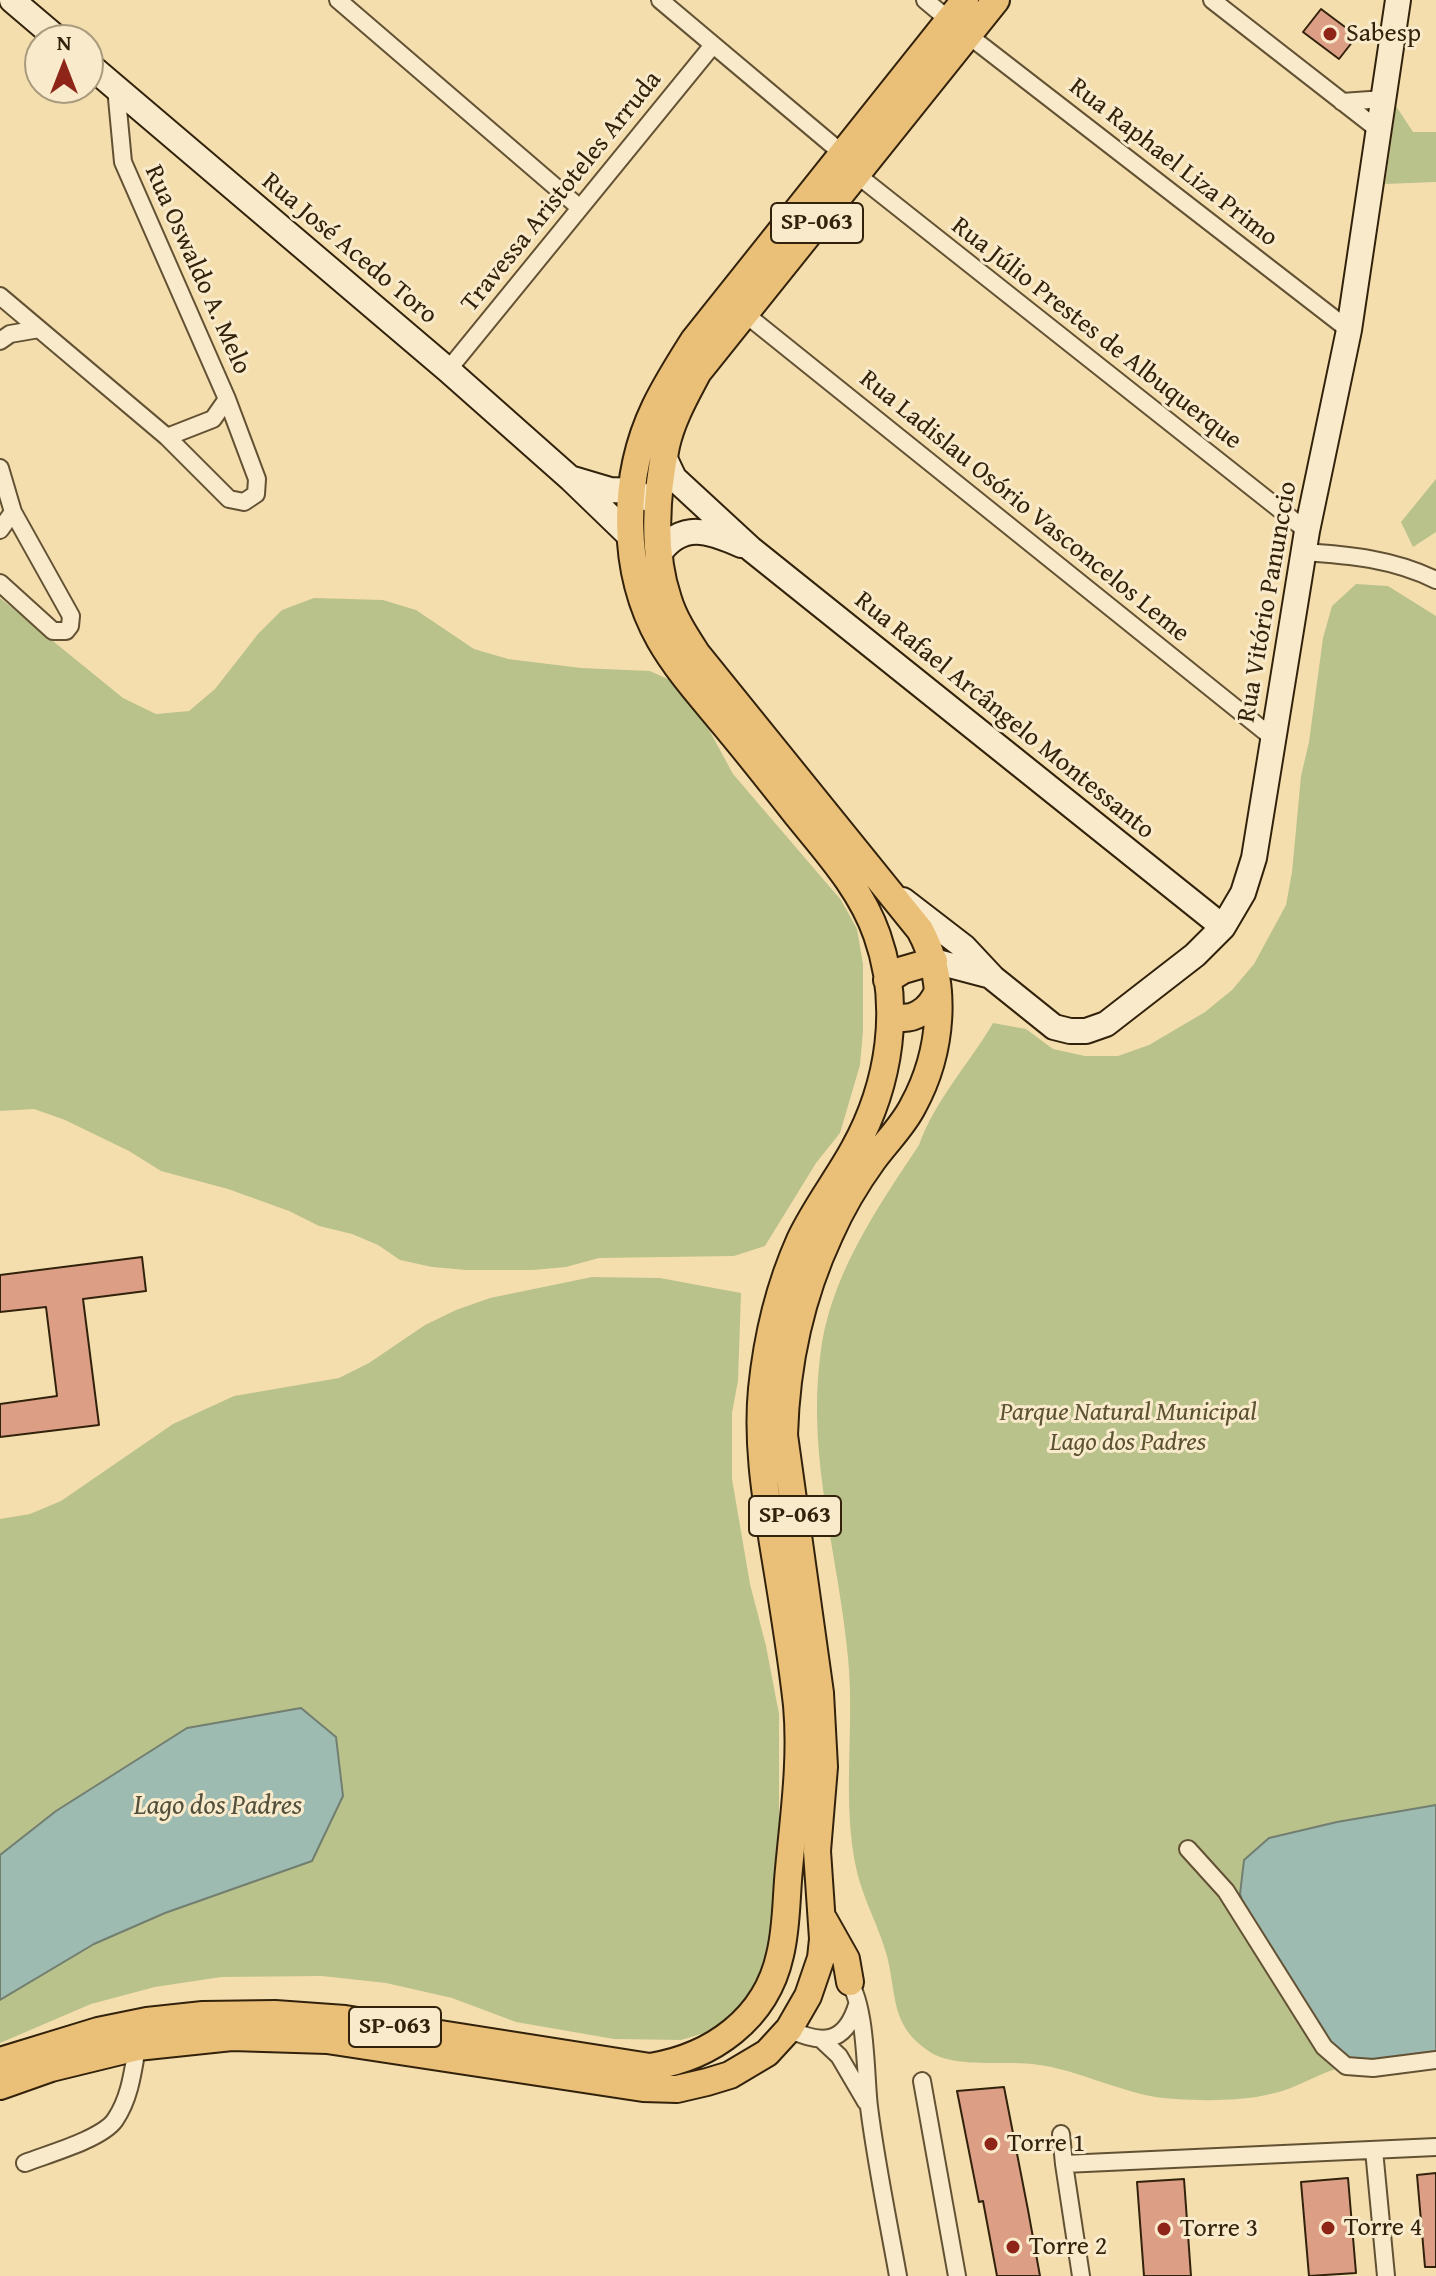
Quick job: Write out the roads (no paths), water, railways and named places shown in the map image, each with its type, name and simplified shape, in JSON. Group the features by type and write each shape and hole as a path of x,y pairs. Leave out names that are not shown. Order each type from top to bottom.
{"main road":[{"name":"SP-063","path":"0,2086 51,2068 137,2047 232,2037 327,2040 605,2083 677,2089 730,2075 767,2053 789,2029 808,1996 821,1958 823,1917 817,1851 824,1767 820,1693 784,1435 785,1391 806,1294 830,1233 873,1161 912,1108 926,1079 936,1032 941,975 920,930 697,654 668,602 659,554 658,510 665,459 677,414 698,372 961,18 996,0"},
{"name":"SP-063","path":"0,2061 98,2031 147,2021 203,2015 275,2014 345,2019 650,2067 671,2064 719,2044 745,2021 766,1993 779,1961 785,1931 798,1774 797,1711 760,1441 762,1391 769,1344 789,1268 802,1236 854,1149 874,1108 884,1076 891,1015 877,935 862,900 832,858 684,676 660,639 645,606 630,536 633,491 650,421 676,368 694,340 850,164"},
{"path":"887,980 903,970 941,975 932,1005 913,1017 900,1019 891,1015"},
{"path":"823,1917 846,1959 854,1993"},
{"path":"779,1961 802,1956 821,1958"},
{"path":"766,1993 789,2029"}],"street":[{"path":"12,0 40,24"},
{"path":"338,0 580,208"},
{"name":"Rua Júlio Prestes de Albuquerque","path":"660,0 850,164 1305,542"},
{"name":"Rua Raphael Liza Primo","path":"925,0 961,18 1349,330"},
{"path":"1212,0 1380,131"},
{"name":"Rua Vitório Panunccio","path":"888,889 964,947 993,978 1054,1027 1070,1031 1086,1031 1106,1024 1195,955 1223,927 1243,893 1254,858 1305,542 1349,330 1398,0"},
{"name":"Travessa Aristoteles Arruda","path":"448,370 713,45"},
{"name":"Rua José Acedo Toro","path":"104,78 448,370 630,536"},
{"name":"Rua Oswaldo A. Melo","path":"116,88 123,162 227,399 213,419 167,437"},
{"path":"1342,102 1384,99"},
{"path":"0,296 167,437 229,499 244,502 256,494 257,479 227,399"},
{"name":"Rua Ladislau Osório Vasconcelos Leme","path":"744,313 1273,738"},
{"path":"0,341 10,334 39,329"},
{"name":"Rua Rafael Arcângelo Montessanto","path":"665,459 682,485 751,549 1223,927"},
{"path":"0,468 13,512 71,616 70,626 66,631 53,631 0,583"},
{"name":"Rua José Acedo Toro","path":"571,479 610,490 633,491"},
{"path":"633,491 647,498 658,510"},
{"path":"0,530 13,512"},
{"name":"Rua Rafael Arcângelo Montessanto","path":"659,554 668,541 680,534 698,531 719,535 751,549"},
{"path":"1305,542 1350,555 1390,561 1436,580"},
{"name":"Rua Vitório Panunccio","path":"941,975 980,971 993,978"},
{"path":"1188,1849 1226,1891 1324,2047 1346,2066 1373,2068 1436,2060"},
{"path":"821,1958 839,1970 854,1993 865,2054 869,2107 898,2276"},
{"path":"789,2029 811,2040 823,2041 834,2037 848,2025 854,1993"},
{"path":"823,2041 839,2056 869,2107"},
{"path":"25,2163 103,2131 114,2121 130,2085 137,2047"},
{"path":"922,2081 957,2276"},
{"path":"1061,2134 1081,2276"},
{"path":"1064,2164 1436,2147"},
{"path":"1374,2150 1386,2276"}],"water":[{"name":"Lago dos Padres","path":"301,1708 336,1737 343,1796 312,1861 165,1913 94,1944 0,2000 0,1855 56,1811 187,1728"},
{"path":"1436,1805 1436,2060 1346,2066 1250,1927 1240,1894 1244,1860 1269,1838 1337,1822"}],"place":[{"name":"Sabesp","path":"1330,34"},
{"name":"Torre 1","path":"991,2144"},
{"name":"Torre 4","path":"1328,2228"},
{"name":"Torre 3","path":"1164,2229"},
{"name":"Torre 2","path":"1013,2247"}],"park label":[{"name":"Parque Natural Municipal Lago dos Padres","path":"1128,1428"}]}
